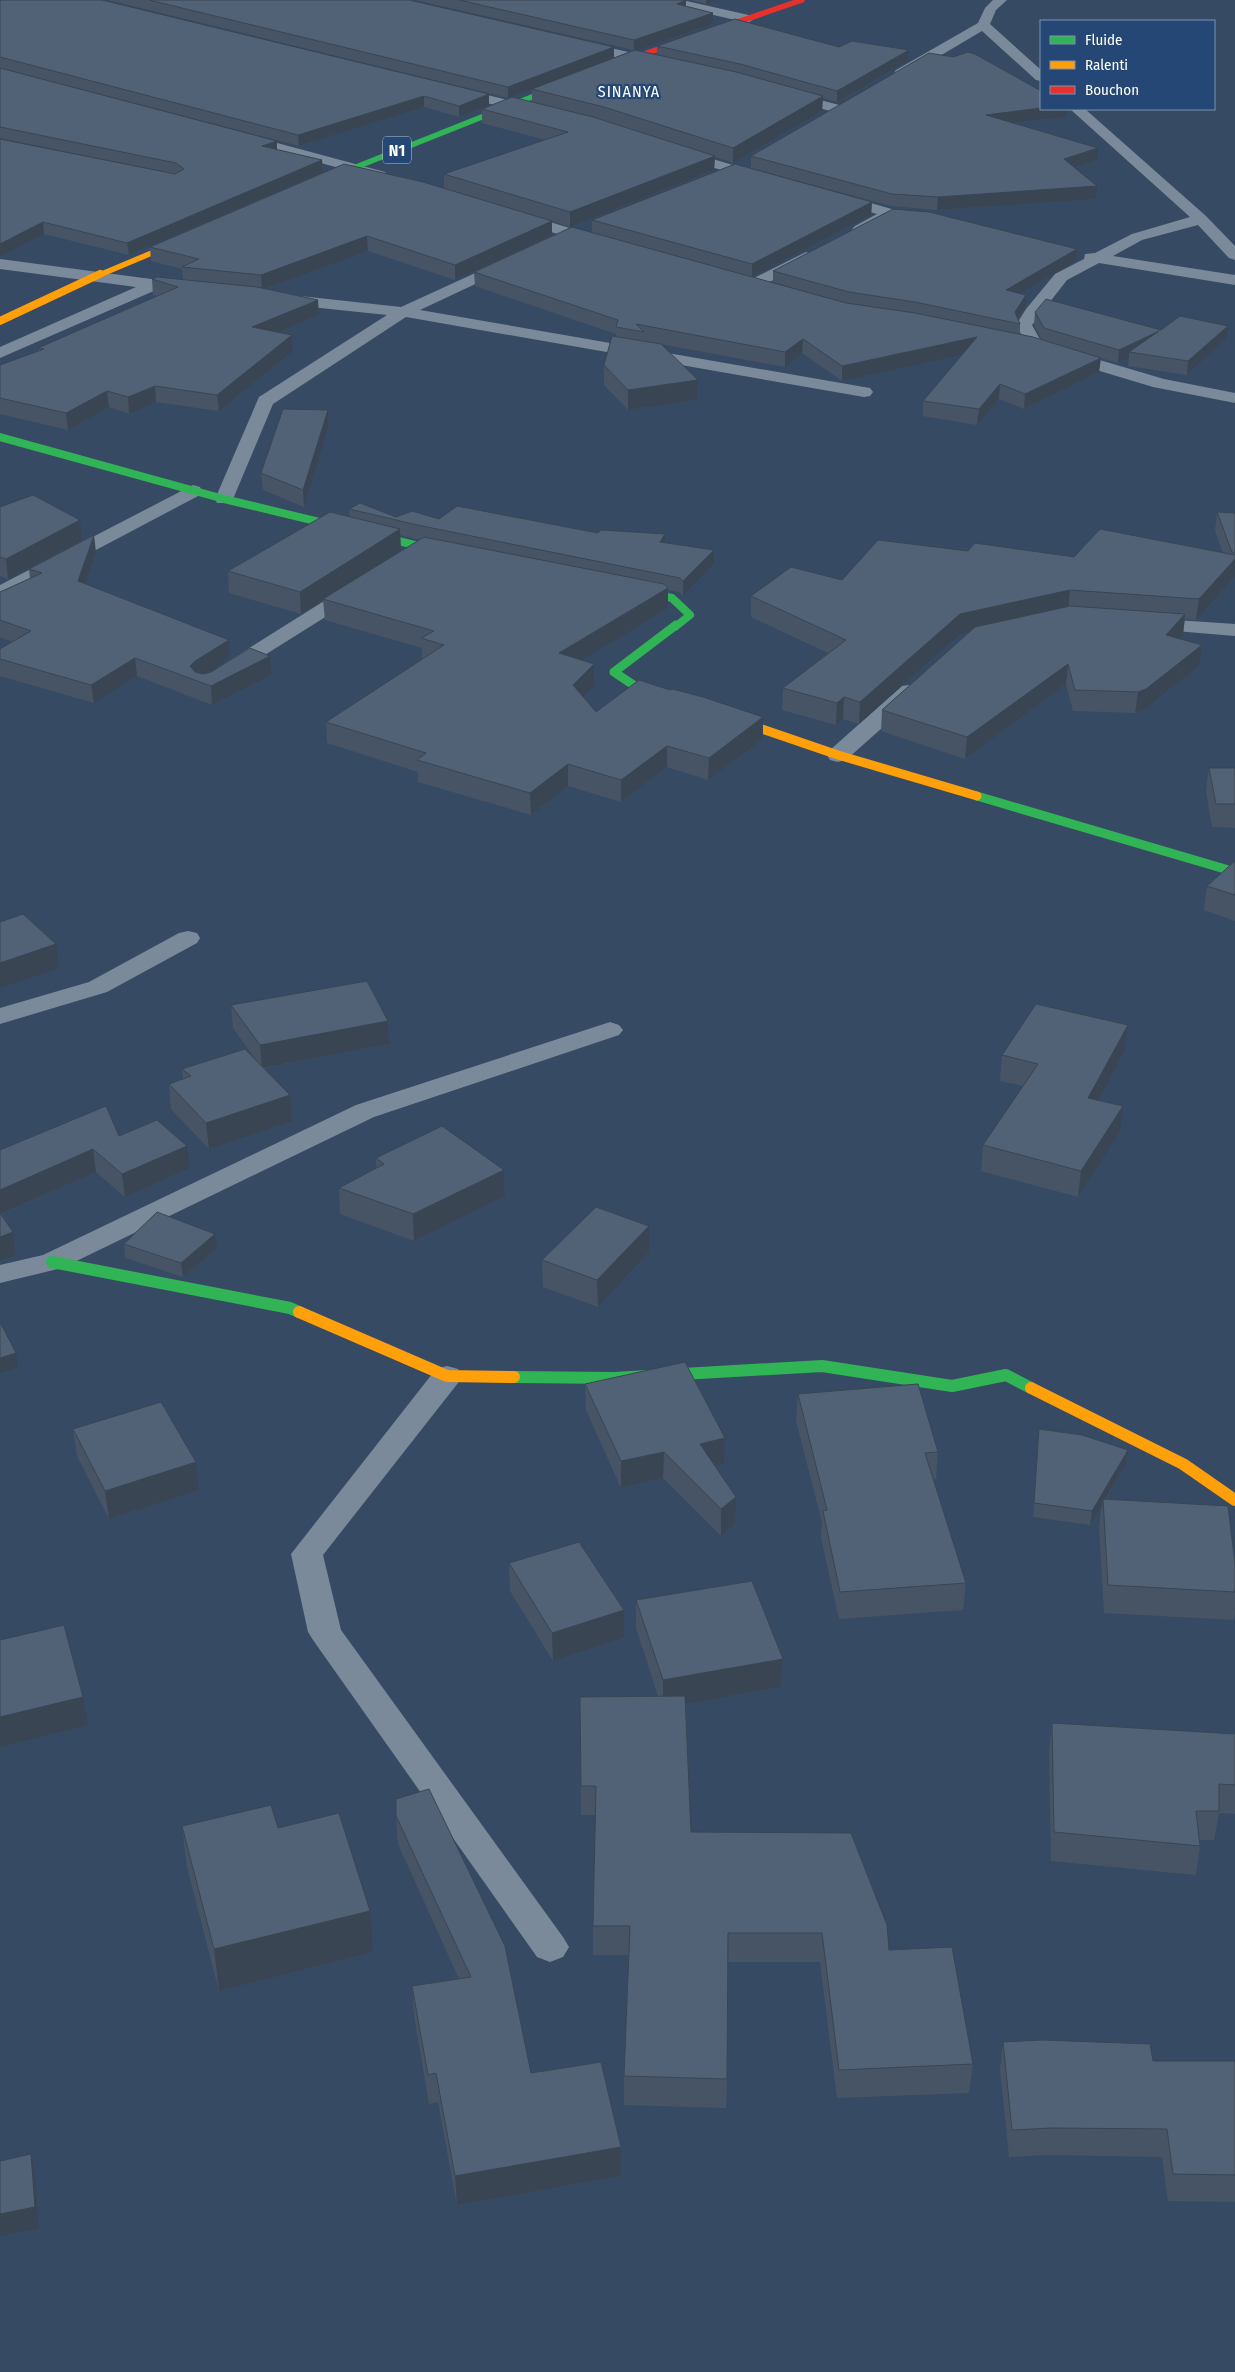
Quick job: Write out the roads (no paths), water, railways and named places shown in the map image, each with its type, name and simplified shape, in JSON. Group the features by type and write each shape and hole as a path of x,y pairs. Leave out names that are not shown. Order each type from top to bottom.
{"main road":[{"path":"597,71 802,0"},
{"name":"N1","path":"312,185 510,104 579,78"},
{"path":"0,321 96,276 195,234"},
{"path":"0,437 224,499 422,548 460,555"},
{"path":"624,588 672,598 690,615 614,672 636,686 682,701"},
{"path":"718,714 838,755 1235,872"},
{"path":"52,1262 290,1308 447,1376 614,1378 822,1366 952,1386 1006,1375 1183,1464 1235,1500"}],"street":[{"path":"666,0 748,19"},
{"path":"890,80 983,25 991,8 1001,0"},
{"path":"983,25 1040,76"},
{"path":"564,41 671,66"},
{"path":"442,88 554,115"},
{"path":"775,91 842,107 822,119"},
{"path":"1078,110 1201,219 1235,256"},
{"path":"230,134 392,179"},
{"path":"662,147 780,183"},
{"path":"707,181 750,161"},
{"path":"826,196 890,213 908,214"},
{"path":"505,213 571,234 618,246"},
{"path":"847,235 890,213"},
{"path":"1036,346 1024,326 1032,312 1062,277 1137,238 1201,219"},
{"path":"553,242 598,223"},
{"path":"773,289 747,282 822,248"},
{"path":"1077,253 1096,259 1235,280"},
{"path":"224,499 265,401 403,312 527,254"},
{"path":"0,264 201,290"},
{"path":"0,353 153,284"},
{"path":"268,297 403,312 864,392"},
{"path":"1014,341 1194,391 1235,398"},
{"path":"0,593 193,491"},
{"path":"397,564 422,548"},
{"path":"213,680 372,579"},
{"path":"1124,623 1235,630"},
{"path":"838,755 924,679"},
{"path":"0,1016 98,987 188,938"},
{"path":"0,1274 52,1262 364,1111 610,1030"},
{"path":"447,1376 307,1554 325,1632 550,1947"}],"district":[{"name":"SINANYA","path":"629,91"}]}
